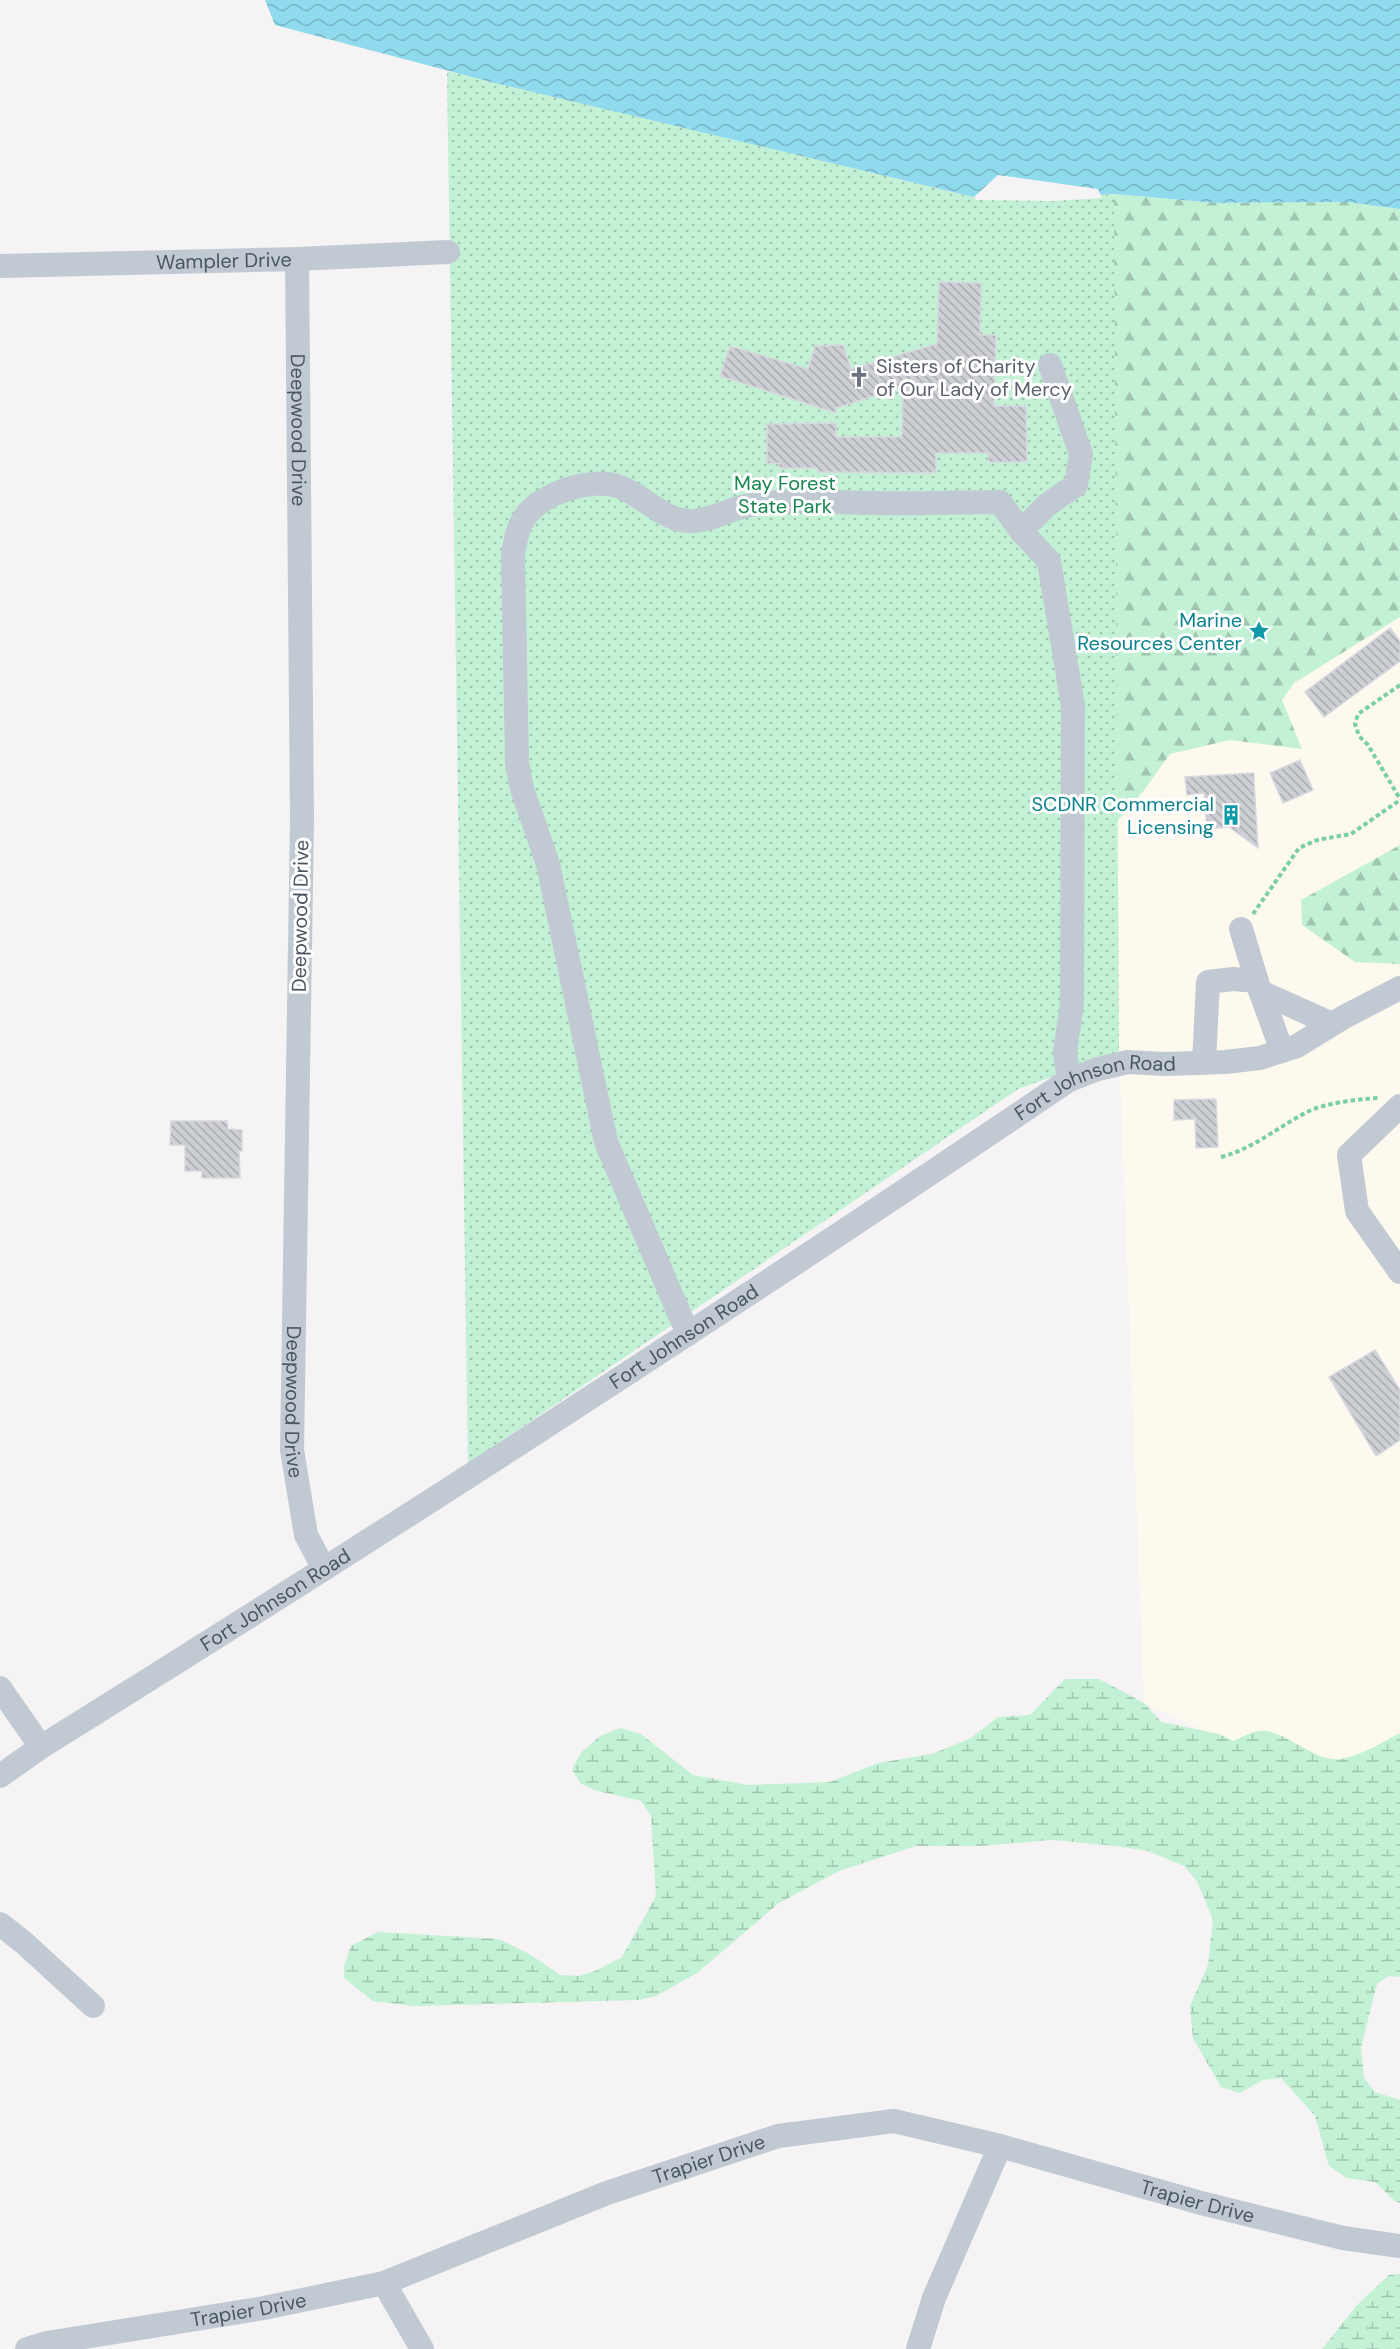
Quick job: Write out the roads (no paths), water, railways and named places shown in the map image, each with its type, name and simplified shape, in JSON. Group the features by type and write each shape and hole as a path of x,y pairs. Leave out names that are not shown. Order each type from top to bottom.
{"street":[{"name":"Wampler Drive","path":"0,266 297,259 448,252"},
{"name":"Deepwood Drive","path":"297,259 302,820 292,1450 306,1535 324,1569"},
{"path":"1021,531 1047,506 1076,485 1081,454 1050,365"},
{"path":"688,1334 606,1142 548,864 522,789 517,763 513,578 515,542 519,527 533,508 556,494 594,484 621,487 676,519 692,521 714,518 752,505 779,502 886,504 1000,502 1021,531 1049,561 1073,706 1072,1004 1065,1052 1069,1080"},
{"path":"1241,929 1282,1051"},
{"path":"1204,1063 1208,982 1233,979 1259,987 1332,1024"},
{"name":"Fort Johnson Road","path":"0,1776 41,1747 324,1569 688,1334 1069,1080 1098,1069 1128,1062 1204,1063 1260,1058 1297,1046 1332,1024 1400,988"},
{"path":"1394,1102 1349,1155 1357,1211 1400,1272"},
{"path":"0,1688 41,1747"},
{"path":"0,1924 32,1949 93,2006"},
{"name":"Trapier Drive","path":"27,2349 47,2343 264,2308 384,2283 608,2193 778,2136 894,2121 1000,2146 1201,2203 1343,2238 1400,2246"},
{"path":"918,2349 934,2298 1000,2146"},
{"path":"384,2283 422,2349"}],"water":[{"path":"265,0 1400,0 1400,209 1347,202 1215,203 1114,194 1054,198 974,197 491,82 275,25"}],"place":[{"name":"Sisters of Charity of Our Lady of Mercy","path":"859,377"},
{"name":"Marine Resources Center","path":"1259,631"},
{"name":"SCDNR Commercial Licensing","path":"1231,815"}],"park label":[{"name":"May Forest State Park","path":"785,494"}]}
